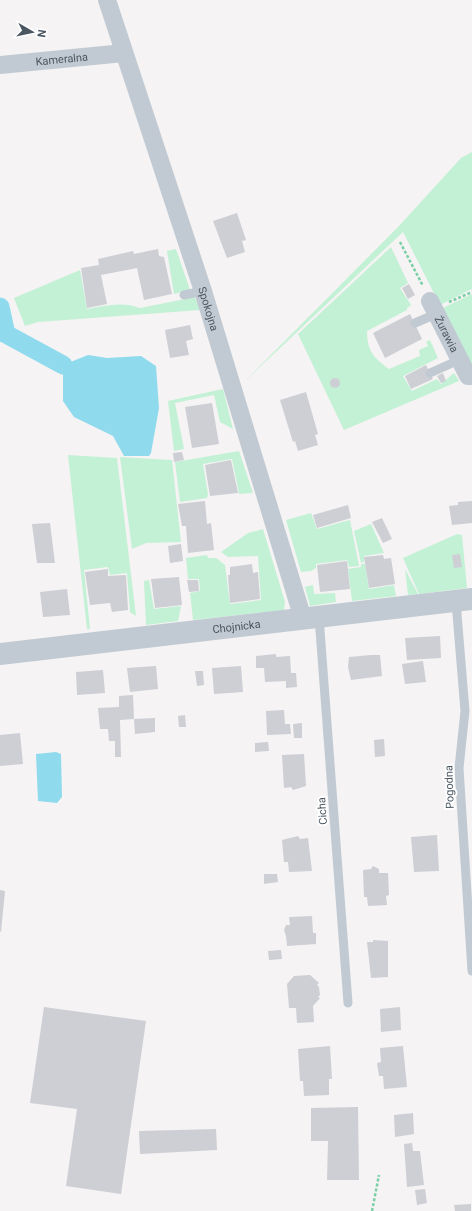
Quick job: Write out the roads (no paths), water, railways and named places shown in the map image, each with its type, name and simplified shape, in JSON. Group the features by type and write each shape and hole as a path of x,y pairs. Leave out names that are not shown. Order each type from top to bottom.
{"street":[{"name":"Spokojna","path":"107,0 311,618"},
{"name":"Kameralna","path":"0,65 124,53"},
{"name":"Żurawia","path":"433,308 468,376 472,376"},
{"name":"Chojnicka","path":"0,654 464,601"}],"lane":[{"path":"184,295 203,291"},
{"path":"415,323 433,308"},
{"path":"430,373 459,360"},
{"name":"Pogodna","path":"464,601 465,711 459,768 472,971"},
{"name":"Cicha","path":"311,618 348,1003"}],"water":[{"path":"88,355 107,358 141,356 156,366 159,408 151,453 149,456 124,456 113,436 74,417 63,401 63,365"},
{"path":"56,752 61,754 62,797 57,803 38,801 36,754"}],"waterway":[{"path":"0,307 6,334 63,365"}]}
